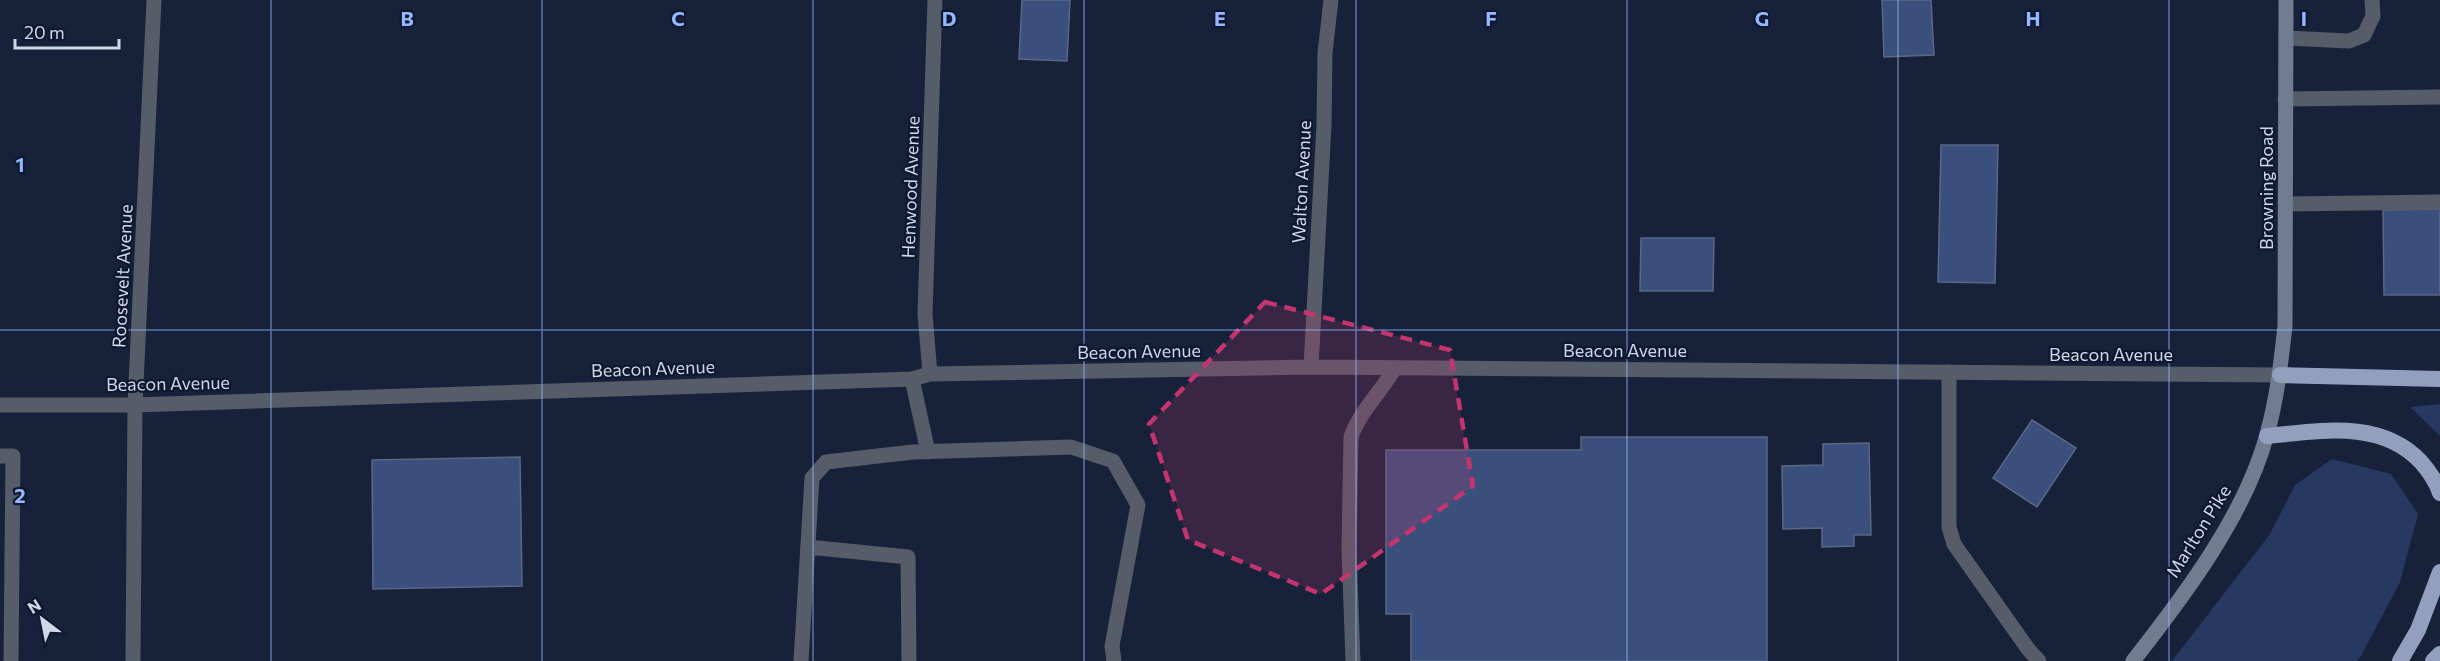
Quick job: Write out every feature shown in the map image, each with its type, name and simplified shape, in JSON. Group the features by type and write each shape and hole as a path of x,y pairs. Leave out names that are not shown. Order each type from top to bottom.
{"highway":[{"path":"2280,375 2440,379"},
{"path":"2267,436 2348,431 2370,433 2391,439 2411,451 2437,484 2440,493"},
{"path":"2400,661 2418,630 2440,572"},
{"path":"2433,661 2440,654"}],"main road":[{"name":"Browning Road","path":"2280,375 2285,326 2286,0"},
{"name":"Marlton Pike","path":"2133,661 2223,534 2251,480 2267,436 2280,375"}],"street":[{"name":"Roosevelt Avenue","path":"133,661 135,405 154,0"},
{"name":"Henwood Avenue","path":"930,374 925,314 935,0"},
{"name":"Walton Avenue","path":"1311,367 1324,124 1325,53 1331,0"},
{"path":"2286,38 2349,41 2364,35 2373,16 2372,0"},
{"path":"2285,99 2440,97"},
{"path":"2285,204 2440,202"},
{"name":"Beacon Avenue","path":"0,405 135,405 912,379 930,374 1311,367 2280,375"},
{"path":"1353,661 1348,549 1351,437 1356,422 1385,386 1395,368"},
{"path":"1949,372 1949,527 1954,544 2028,649 2039,661"},
{"path":"912,379 928,452"},
{"path":"801,661 812,478 826,462 928,452 1071,447 1113,461 1138,505 1112,646 1114,661"},
{"path":"0,456 13,456 11,661"},
{"path":"808,547 908,557 909,661"}],"highlighted area":[{"path":"1265,302 1450,350 1473,486 1321,594 1188,540 1149,424"}],"shaded area":[{"path":"2440,404 2440,436 2410,407"},
{"path":"2332,459 2391,474 2418,514 2400,582 2361,656 2357,661 2172,661 2270,534 2295,485"}],"building":[{"path":"1022,0 1070,0 1067,61 1019,59"},
{"path":"1882,0 1931,0 1934,55 1884,57"},
{"path":"1941,145 1998,145 1995,283 1938,282"},
{"path":"2440,209 2440,295 2384,295 2383,210"},
{"path":"1641,238 1714,238 1713,291 1640,291"},
{"path":"2032,420 2076,448 2037,507 1993,478"},
{"path":"1581,437 1767,437 1767,661 1411,661 1411,614 1386,614 1386,450 1581,450"},
{"path":"1869,443 1871,535 1854,535 1854,546 1822,547 1822,528 1783,529 1782,466 1823,465 1823,444"},
{"path":"520,457 522,586 373,589 372,460"}]}
